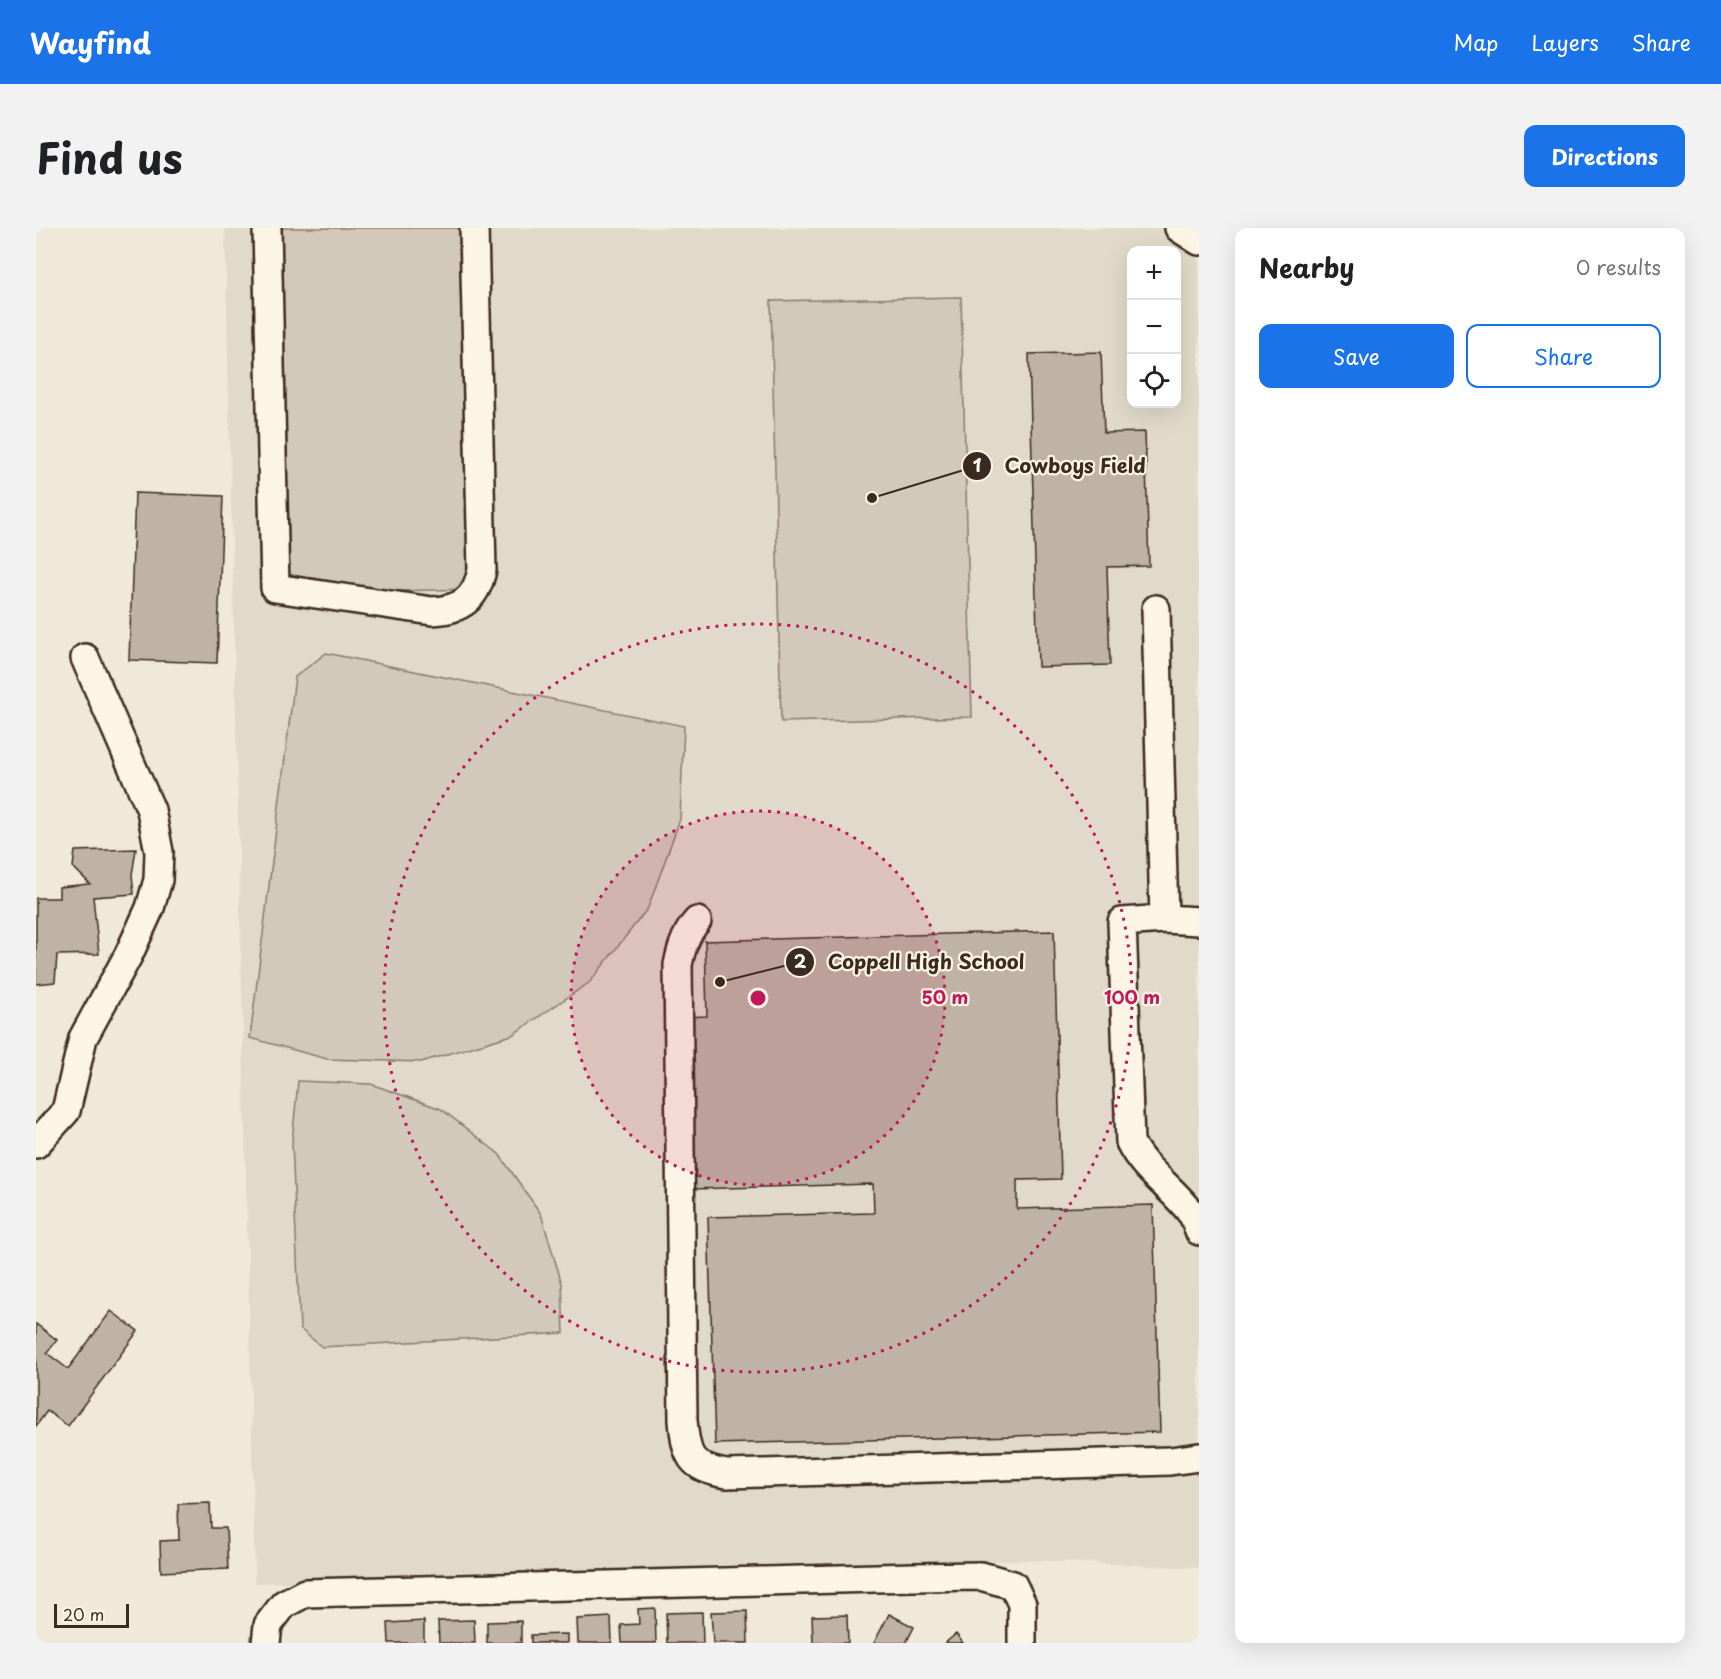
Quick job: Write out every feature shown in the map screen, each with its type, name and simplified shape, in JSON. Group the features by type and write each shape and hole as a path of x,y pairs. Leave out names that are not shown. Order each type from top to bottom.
{"street":[{"path":"267,228 275,588 432,611 446,611 460,606 471,596 479,584 482,570 474,228"},
{"path":"1179,228 1199,241"},
{"path":"1156,609 1164,919"},
{"path":"36,1144 66,1111 83,1038 129,954 150,908 158,880 159,852 151,810 85,658"},
{"path":"1199,921 1164,919 1122,922 1130,1142 1153,1173 1193,1215 1199,1231"},
{"path":"697,921 691,927 682,947 678,965 683,1420 685,1444 694,1461 709,1471 727,1474 1170,1461 1199,1457"},
{"path":"266,1643 268,1625 284,1604 305,1593 981,1576 1013,1585 1022,1604 1022,1643"}],"shaded area":[{"path":"225,228 1199,228 1199,1568 1026,1560 255,1583"},
{"path":"276,228 459,228 468,589 285,594"},
{"path":"961,297 972,717 781,722 771,301"},
{"path":"326,653 684,726 680,819 648,908 590,982 512,1035 421,1062 327,1059 250,1038 295,677"},
{"path":"298,1081 371,1084 441,1109 499,1154 541,1214 562,1284 564,1333 322,1347 300,1329 292,1142"}],"building":[{"path":"1101,352 1104,433 1145,432 1149,566 1107,567 1110,665 1038,667 1029,354"},
{"path":"135,493 223,496 217,663 129,660"},
{"path":"136,849 132,875 134,894 93,897 99,954 57,955 55,982 36,984 36,898 59,898 59,887 90,884 73,867 75,851"},
{"path":"1054,931 1061,1179 1017,1180 1017,1209 1153,1205 1160,1432 715,1444 708,1217 874,1213 873,1184 691,1189 686,1017 707,1016 705,941"},
{"path":"111,1311 138,1331 68,1426 47,1411 36,1426 36,1324 57,1340 47,1353 68,1369"},
{"path":"210,1503 211,1528 226,1528 228,1569 161,1572 160,1541 179,1540 178,1504"},
{"path":"655,1608 656,1643 622,1643 621,1625 639,1624 638,1609"},
{"path":"747,1611 748,1643 713,1643 711,1612"},
{"path":"702,1612 703,1643 667,1643 666,1613"},
{"path":"889,1614 914,1627 906,1643 874,1643"},
{"path":"847,1615 848,1643 813,1643 812,1616"},
{"path":"611,1617 612,1643 578,1643 577,1619"},
{"path":"474,1620 475,1643 439,1643 438,1621"},
{"path":"424,1621 424,1643 389,1643 388,1623"},
{"path":"521,1621 521,1643 487,1643 487,1622"},
{"path":"567,1634 567,1643 531,1643 531,1635"},
{"path":"956,1634 963,1643 945,1643"}],"place":[{"name":"Cowboys Field","path":"872,498"},
{"name":"Coppell High School","path":"720,982"}]}
